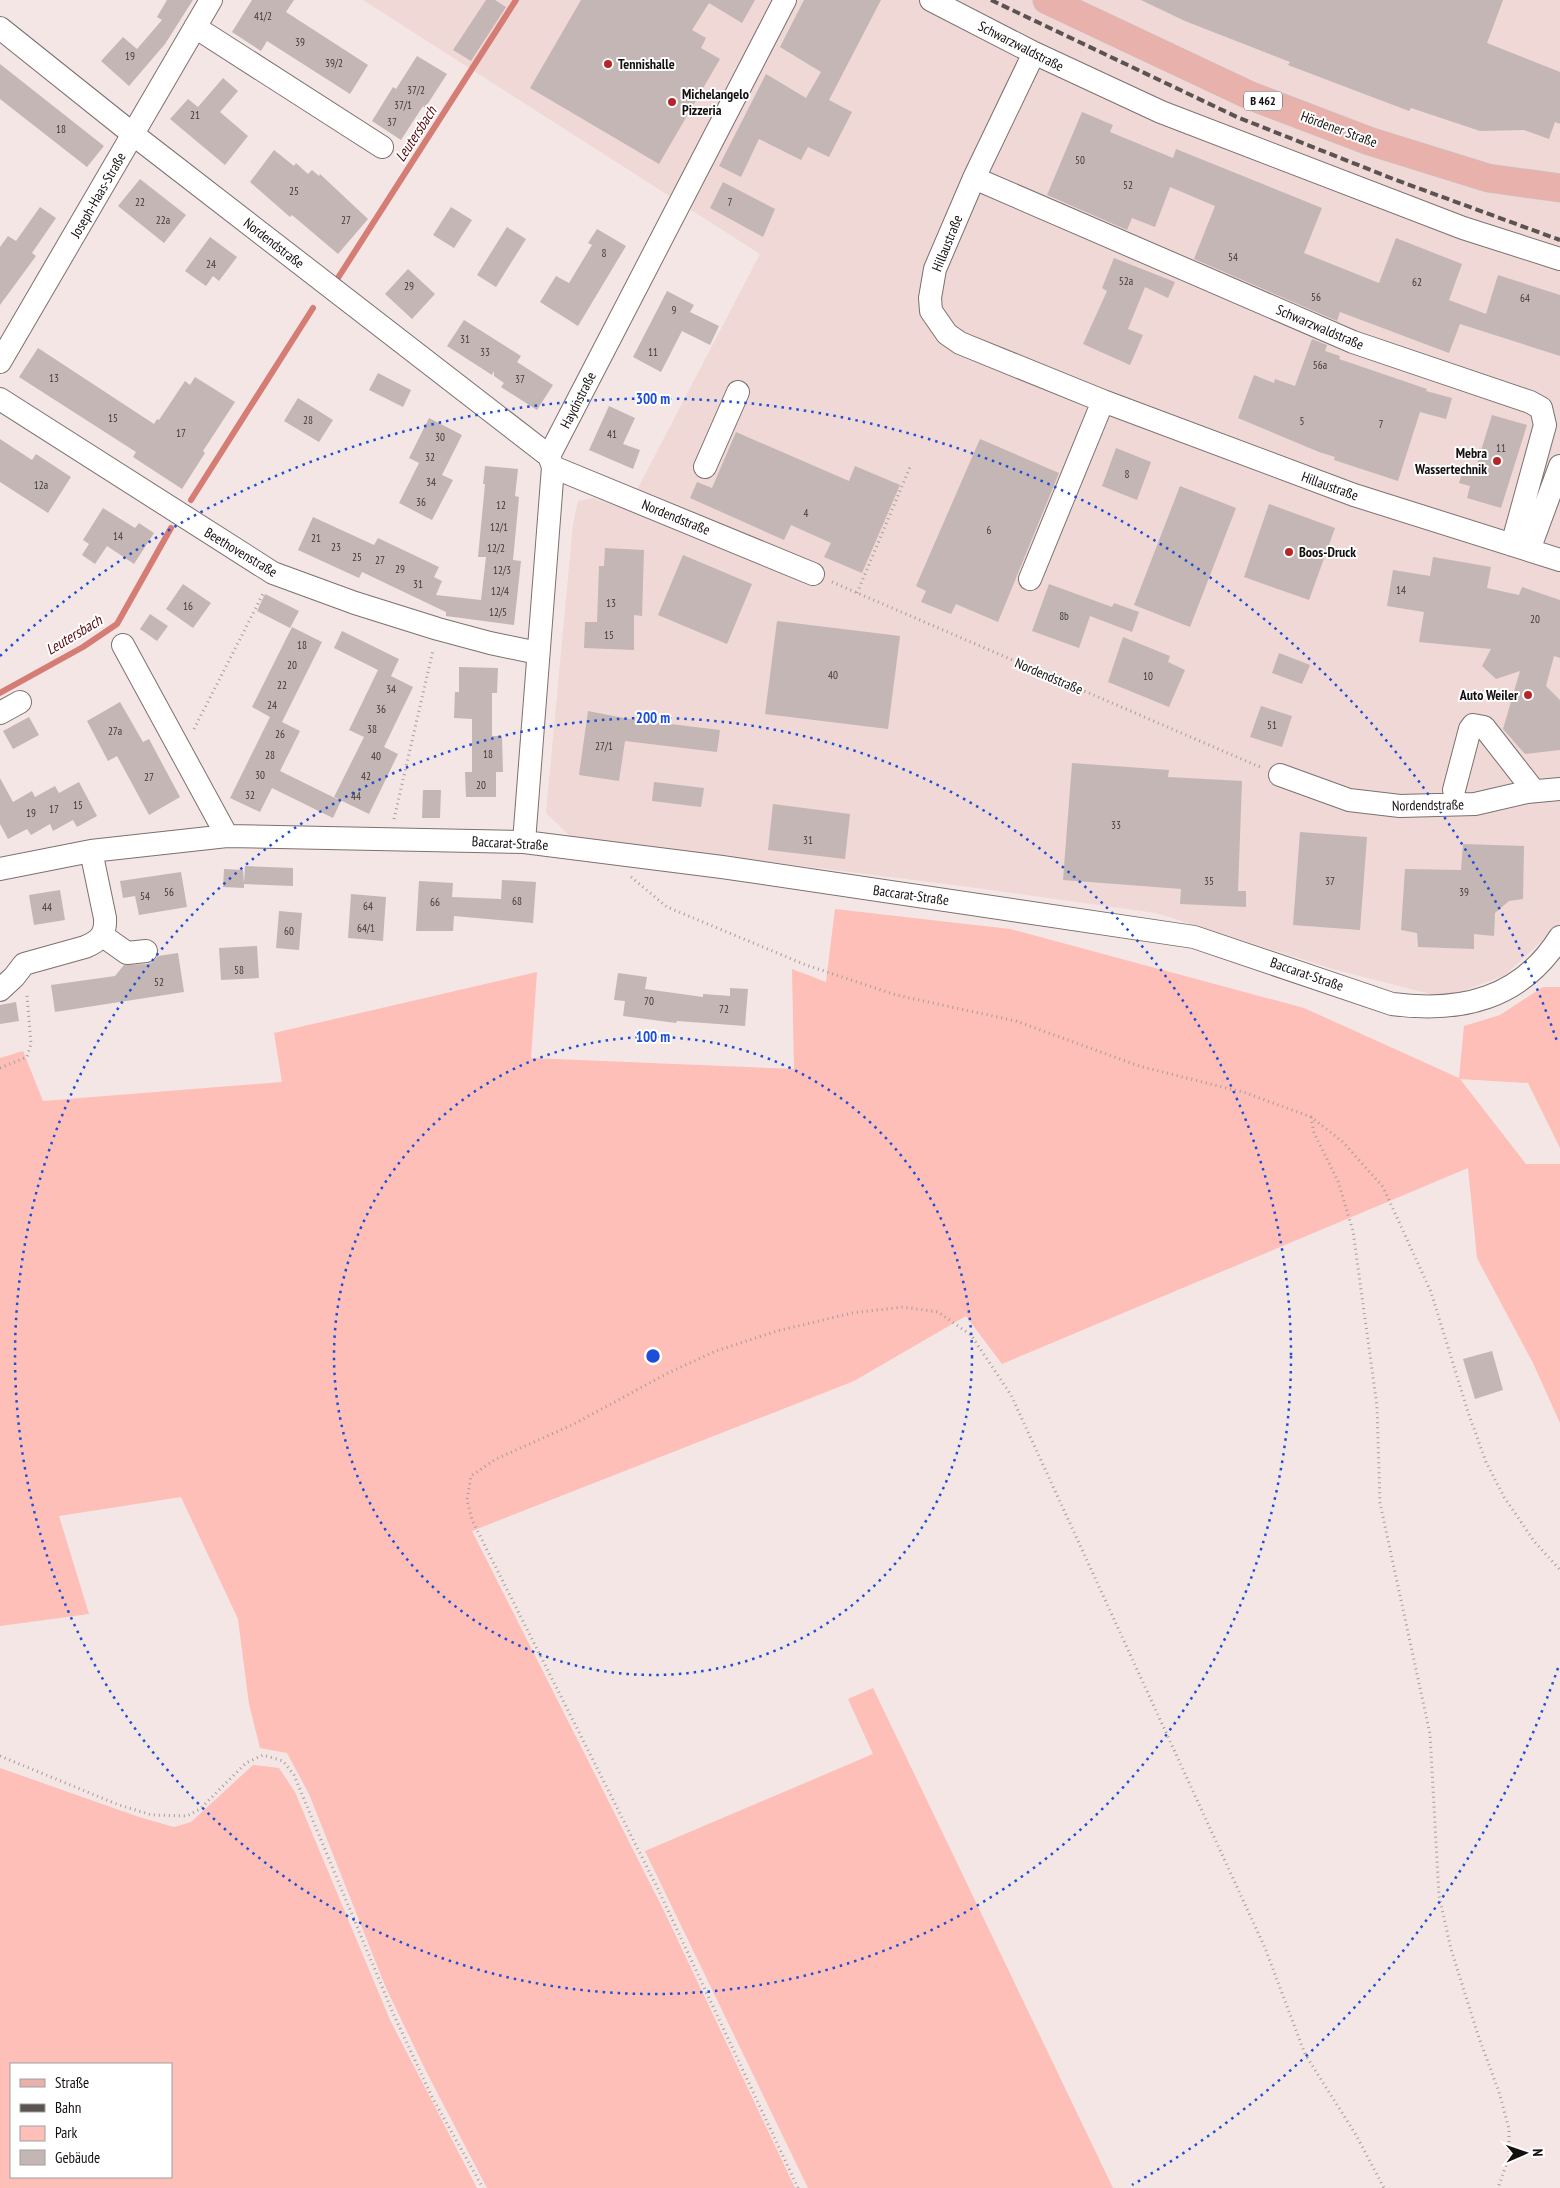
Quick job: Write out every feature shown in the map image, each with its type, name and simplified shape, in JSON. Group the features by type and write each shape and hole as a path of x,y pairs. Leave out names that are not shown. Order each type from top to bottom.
{"main road":[{"name":"Hördener Straße","path":"1047,0 1251,96 1369,141 1488,178 1560,188"}],"street":[{"name":"Joseph-Haas-Straße","path":"0,362 211,0"},
{"name":"Haydnstraße","path":"524,842 551,461 785,0"},
{"name":"Schwarzwaldstraße","path":"931,0 1034,53 1161,112 1463,228 1560,259"},
{"path":"195,27 382,147"},
{"name":"Nordendstraße","path":"0,28 551,461 813,574"},
{"name":"Hillaustraße","path":"1034,53 974,178 935,270 930,298 931,311 947,334 960,343 1103,400 1354,495 1560,560"},
{"name":"Schwarzwaldstraße","path":"974,178 1353,342 1530,402 1541,408 1545,425 1520,548"},
{"path":"705,467 738,392"},
{"name":"Beethovenstraße","path":"0,399 273,573 438,630 538,653"},
{"path":"1030,579 1103,400"},
{"path":"1520,548 1560,466"},
{"path":"123,645 227,836"},
{"path":"0,713 20,702"},
{"path":"1454,790 1470,729 1473,725 1480,725 1484,727 1534,792"},
{"name":"Nordendstraße","path":"1280,776 1349,800 1400,806 1475,804 1534,792 1560,789"},
{"name":"Baccarat-Straße","path":"0,868 91,850 227,836 524,842 742,870 1194,937 1392,1004 1416,1007 1460,1005 1505,990 1527,974 1560,937"},
{"path":"9,988 95,943 103,936 105,918 91,850"},
{"path":"103,936 128,953 146,951"}],"path":[{"path":"857,592 910,467"},
{"path":"182,752 273,573"},
{"name":"Nordendstraße","path":"813,574 1280,776"},
{"path":"390,839 438,630"},
{"path":"630,876 667,907 806,965 896,995 1016,1021 1139,1066 1246,1093 1311,1117 1343,1142 1383,1187 1431,1292 1468,1412 1486,1462 1504,1497 1534,1541 1560,1570"},
{"path":"0,1068 27,1057 31,1044 9,988"},
{"path":"1311,1117 1314,1133 1338,1181 1352,1231 1377,1406 1380,1503 1430,1734 1439,1896 1451,1950 1478,2035 1499,2092 1509,2129 1509,2157 1498,2188"},
{"path":"798,2188 658,1889 477,1529 467,1500 472,1476 496,1459 574,1424 668,1373 716,1351 777,1331 852,1313 903,1307 938,1312 972,1335 1011,1395 1265,1948 1305,2054 1356,2134 1384,2188"},
{"path":"0,1756 119,1805 152,1815 187,1816 200,1809 246,1763 263,1755 283,1761 294,1775 393,2013 432,2097 482,2188"}],"shaded area":[{"path":"363,0 1560,0 1560,924 1505,975 1445,998 1333,969 1156,913 977,888 571,837 546,813 573,524 578,501 593,498 630,511 639,486 760,254"}],"green space":[{"path":"835,909 1010,929 1304,1008 1459,1078 1464,1026 1500,1015 1543,987 1560,987 1560,1148 1528,1083 1460,1079 1526,1164 1560,1164 1560,1423 1533,1363 1477,1258 1468,1168 1002,1364 966,1316 854,1381 472,1531 665,1913 795,2188 487,2188 427,2073 386,1988 309,1794 287,1753 260,1748 249,1704 238,1619 181,1497 59,1516 89,1614 0,1626 0,1058 23,1051 43,1101 282,1082 274,1033 537,972 531,1058 794,1069 792,969 826,982"},
{"path":"873,1688 1113,2188 808,2188 645,1851 873,1754 848,1699"},
{"path":"253,1765 279,1768 295,1792 390,2020 477,2188 0,2188 0,1768 139,1817 174,1827 191,1822"}],"building":[{"path":"167,0 193,0 165,44 129,86 101,61 123,37 137,49 162,20 157,17"},
{"path":"252,0 294,0 286,12 368,65 350,94 267,41 261,51 232,32"},
{"path":"486,0 495,0 506,7 471,61 453,50"},
{"name":"Tennishalle","path":"581,0 755,0 742,23 709,3 692,30 706,38 701,48 720,59 659,164 530,88"},
{"path":"804,0 881,0 829,100 852,112 829,157 808,147 801,160 759,139 741,177 719,166 766,74 806,98 821,72 780,47"},
{"path":"1141,0 1503,0 1487,43 1560,72 1560,124 1555,122 1549,139 1524,130 1480,131 1411,108 1409,111 1288,65 1290,62 1185,21"},
{"path":"417,56 447,74 401,140 372,121 393,87 396,89"},
{"path":"0,64 104,146 87,167 0,99"},
{"path":"223,78 238,91 220,112 248,136 225,165 170,119 188,99 198,107"},
{"path":"1082,112 1113,125 1110,132 1173,158 1176,149 1322,208 1304,253 1379,283 1396,238 1462,264 1449,300 1486,314 1498,275 1560,295 1560,356 1460,324 1449,353 1340,312 1337,321 1194,259 1215,206 1170,187 1155,227 1132,218 1127,230 1047,195"},
{"path":"274,150 294,166 296,163 308,174 312,170 319,176 320,174 368,219 338,254 292,215 290,217 250,182"},
{"path":"140,179 186,215 164,243 118,206"},
{"path":"723,182 775,209 763,237 710,208"},
{"path":"40,207 56,218 32,253 36,256 0,305 0,247 8,236 16,241"},
{"path":"451,207 472,220 454,248 433,235"},
{"path":"507,227 526,239 496,287 477,275"},
{"path":"597,229 626,246 578,326 540,302 556,276 569,283 592,245 588,243"},
{"path":"210,237 237,257 219,281 213,276 206,286 185,271"},
{"path":"1114,258 1175,282 1168,298 1145,287 1128,329 1143,335 1130,365 1083,344 1107,291 1102,288"},
{"path":"408,269 435,294 412,319 385,294"},
{"path":"667,291 694,305 690,312 719,326 710,345 682,331 661,372 633,357"},
{"path":"464,320 521,356 517,362 553,385 537,410 501,387 504,383 494,376 494,371 492,375 447,346"},
{"path":"1312,339 1327,345 1325,351 1340,356 1339,359 1427,389 1426,391 1452,398 1446,419 1420,412 1398,481 1334,460 1335,457 1238,418 1254,375 1274,383 1275,379 1295,386"},
{"path":"38,348 154,424 157,419 159,420 185,381 190,385 195,377 235,402 203,451 205,453 182,489 133,457 136,452 19,377"},
{"path":"378,373 411,390 403,407 369,390"},
{"path":"298,398 333,420 319,442 284,421"},
{"path":"609,406 635,418 623,444 640,450 633,469 589,450"},
{"path":"1492,415 1527,425 1501,508 1467,498 1470,486 1459,483 1464,467 1475,470"},
{"path":"429,418 462,435 442,475 453,480 432,520 399,503 419,463 409,458"},
{"path":"736,432 849,481 855,466 900,485 862,573 824,557 831,543 791,525 784,540 690,498 697,482 712,488"},
{"path":"0,439 32,460 36,454 71,477 48,513 0,482"},
{"path":"980,439 1059,473 998,622 956,604 951,614 921,602 926,591 916,586"},
{"path":"1116,448 1151,462 1137,500 1102,486"},
{"path":"485,466 518,469 515,496 519,497 513,560 521,561 514,625 446,616 446,612 362,572 359,578 298,550 313,517 374,545 378,538 439,567 434,577 442,581 436,595 481,600 486,557 478,557"},
{"path":"1180,486 1236,508 1190,627 1134,605"},
{"path":"1269,504 1335,528 1309,600 1244,577"},
{"path":"103,508 135,528 139,523 154,533 134,564 107,546 95,564 82,555 89,544 83,540"},
{"path":"605,548 644,550 642,616 634,615 634,650 584,648 585,622 597,622 599,566 604,566"},
{"path":"683,555 752,584 727,644 658,615"},
{"path":"1433,557 1491,567 1487,588 1519,595 1522,587 1560,600 1560,658 1554,656 1546,686 1560,700 1560,750 1525,754 1503,729 1520,671 1496,679 1482,666 1491,649 1419,642 1424,612 1387,606 1393,570 1430,576"},
{"path":"183,584 211,603 193,628 166,609"},
{"path":"1049,584 1112,607 1114,603 1139,612 1132,632 1090,616 1079,648 1032,631"},
{"path":"265,594 299,611 290,628 257,611"},
{"path":"150,614 168,626 157,641 140,629"},
{"path":"777,621 900,636 888,729 765,714"},
{"path":"292,627 322,642 282,722 300,731 280,771 341,801 333,818 272,788 260,812 230,798 270,717 252,707"},
{"path":"342,631 399,659 391,676 413,687 384,747 398,754 369,814 334,797 364,737 349,730 378,670 334,648"},
{"path":"1123,637 1170,656 1168,662 1185,670 1169,707 1108,682"},
{"path":"1279,653 1310,665 1302,684 1272,673"},
{"path":"459,667 498,668 497,693 492,693 492,736 502,736 503,772 496,772 496,797 466,797 465,772 472,772 472,719 454,718 455,692 459,692"},
{"path":"120,702 143,742 149,739 180,797 149,815 117,756 108,761 87,721"},
{"path":"1261,706 1292,716 1282,747 1250,737"},
{"path":"588,711 629,719 720,730 717,752 625,741 619,781 579,775"},
{"path":"29,717 39,735 13,749 3,731"},
{"path":"1072,763 1169,770 1168,777 1242,781 1238,891 1246,891 1246,907 1180,904 1181,889 1063,880"},
{"path":"0,778 13,802 32,791 35,797 55,786 59,793 79,782 97,816 77,827 73,820 53,831 50,824 31,835 27,829 8,839 0,824"},
{"path":"654,782 704,788 701,807 652,801"},
{"path":"423,790 441,790 440,818 422,818"},
{"path":"773,804 850,814 845,859 768,850"},
{"path":"1300,832 1367,837 1360,930 1293,925"},
{"path":"1463,844 1524,846 1523,899 1509,901 1495,913 1494,936 1474,934 1474,949 1418,947 1417,933 1401,930 1405,869 1461,870"},
{"path":"245,866 293,868 293,886 244,884 244,888 223,887 224,869 243,870 244,883"},
{"path":"181,872 187,907 139,915 135,896 123,898 120,881"},
{"path":"502,880 536,882 533,923 454,916 453,931 416,931 419,881 453,883 452,897 501,899"},
{"path":"60,890 65,920 34,925 29,895"},
{"path":"351,894 386,897 383,941 348,938"},
{"path":"279,911 302,913 299,950 276,948"},
{"path":"257,946 259,978 221,980 219,948"},
{"path":"178,953 184,992 55,1012 51,985 115,976 124,965 147,964 153,962 158,956"},
{"path":"618,973 647,977 645,989 703,997 703,994 730,996 730,988 748,989 745,1026 677,1021 676,1023 623,1016 625,1001 614,1000"},
{"path":"16,1002 19,1021 0,1024 0,1005"},
{"path":"1492,1351 1503,1390 1475,1399 1463,1359"}],"waterway":[{"name":"Leutersbach","path":"336,281 516,0"},
{"name":"Leutersbach","path":"191,500 313,308"},
{"name":"Leutersbach","path":"0,693 83,647 117,624 171,528"}],"railway":[{"path":"991,0 1237,117 1396,180 1560,240"}],"place":[{"name":"Tennishalle","path":"608,64"},
{"name":"Michelangelo Pizzeria","path":"672,102"},
{"name":"Mebra Wassertechnik","path":"1497,461"},
{"name":"Boos-Druck","path":"1289,552"},
{"name":"Auto Weiler","path":"1528,695"}]}
